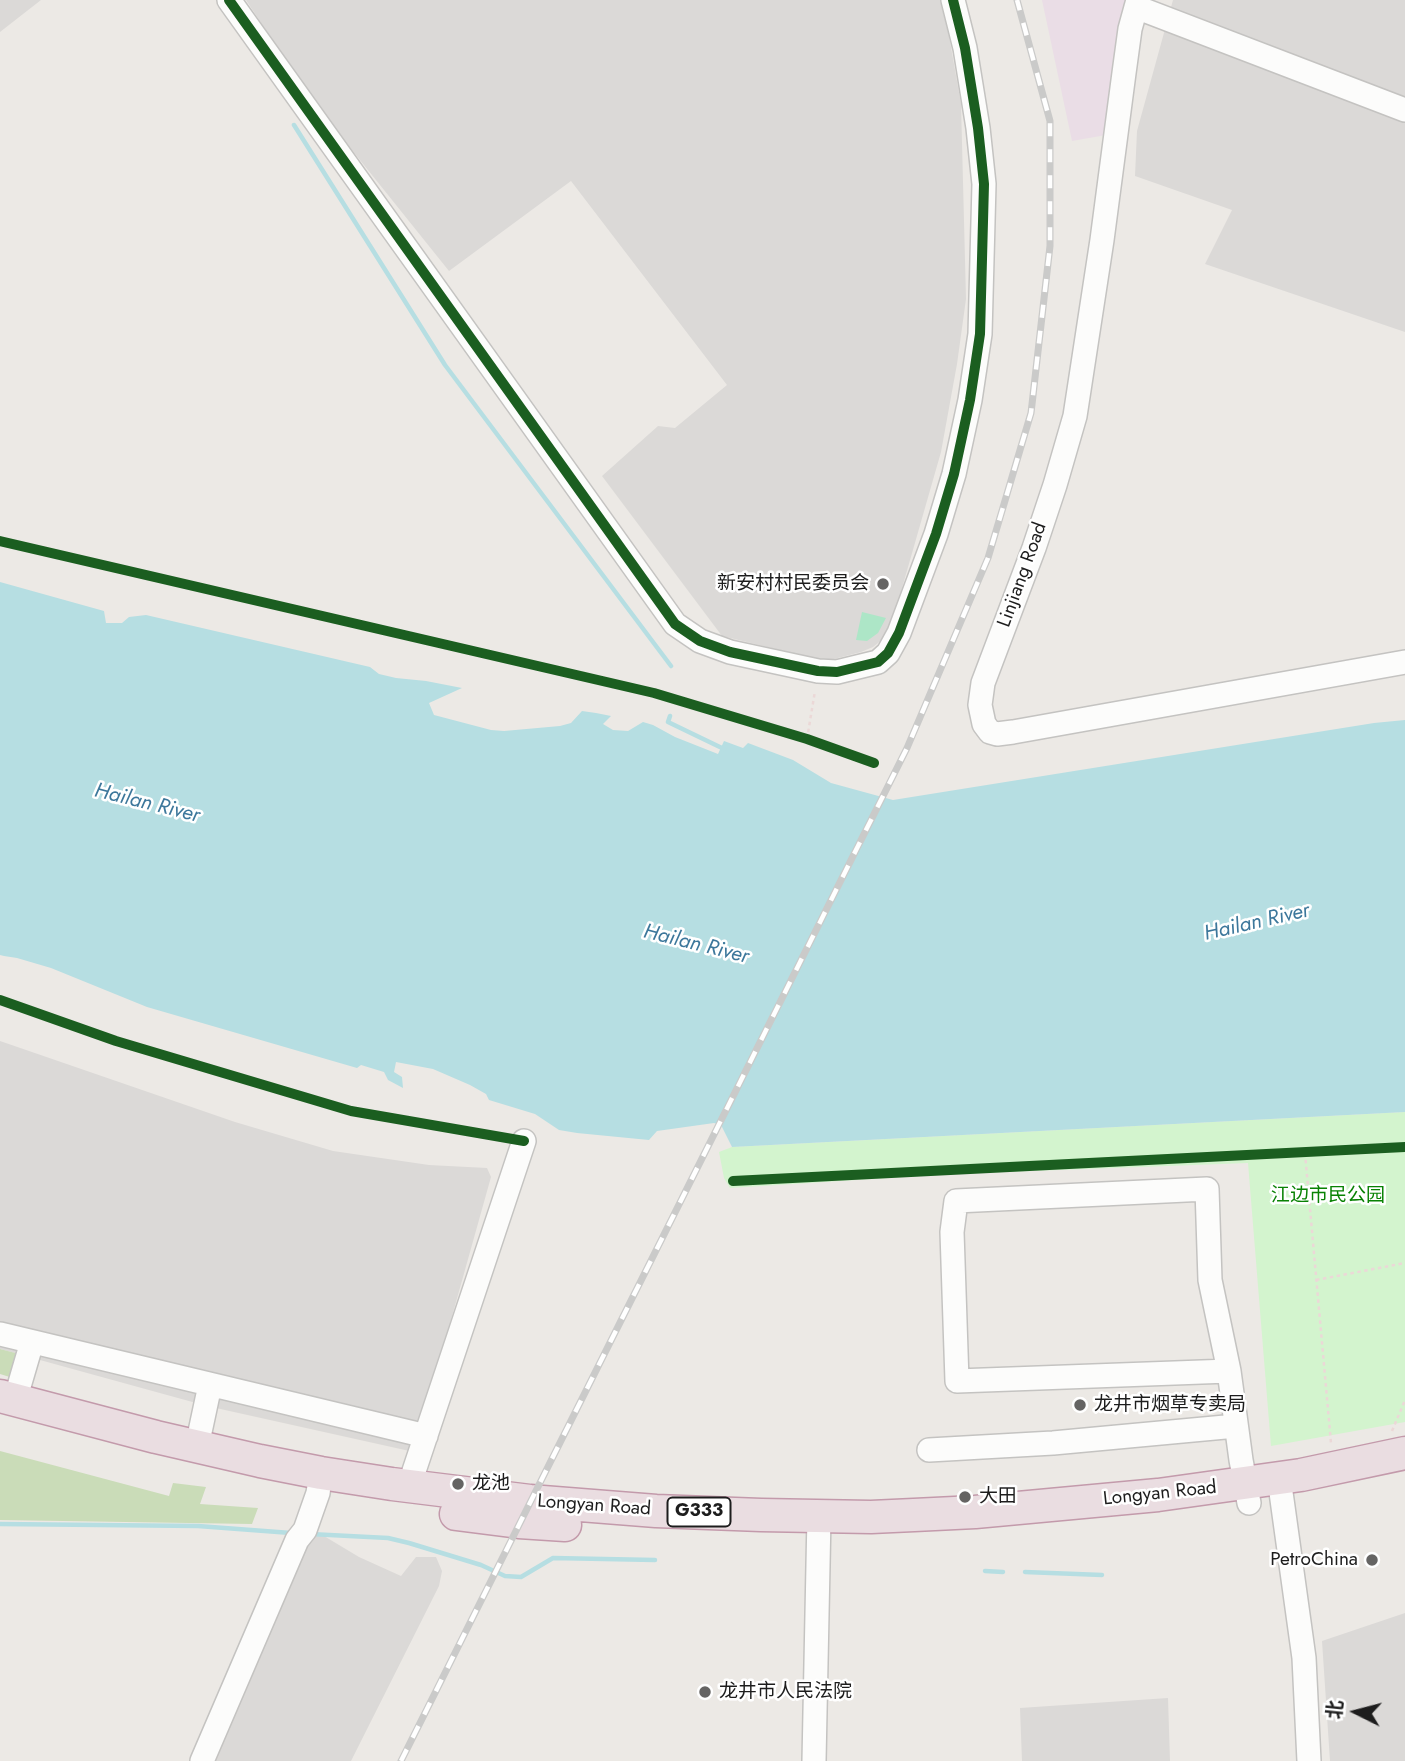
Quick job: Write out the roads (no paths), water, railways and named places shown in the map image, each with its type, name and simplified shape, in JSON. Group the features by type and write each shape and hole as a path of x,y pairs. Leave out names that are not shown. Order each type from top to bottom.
{"highway":[{"name":"Longyan Road","path":"5,1405 197,1446 398,1506 519,1522 662,1531 818,1526 871,1517 975,1512 1158,1495 1247,1493 1405,1473"},
{"name":"Longyan Road","path":"5,1405 168,1462 319,1483 409,1486 530,1501 643,1510 761,1515 818,1526"},
{"name":"Longyan Road","path":"1280,1488 1343,1467 1398,1443"}],"street":[{"path":"229,0 675,624 700,641 730,652 818,671 837,672 877,662 888,653 899,634 936,534 954,474 970,400 980,334 984,184 965,48 953,0"},
{"path":"1137,4 1405,110"},
{"name":"Linjiang Road","path":"1137,4 1124,73 1075,416 1038,536 983,683 980,705 984,724 990,732 997,734 1013,732 1405,662"},
{"path":"409,1486 524,1141"},
{"path":"1229,1371 957,1381 952,1233 956,1201 1207,1189 1210,1280 1229,1371 1247,1493"},
{"path":"0,1334 426,1436"},
{"path":"5,1405 32,1342"},
{"path":"197,1446 210,1385"},
{"path":"929,1450 1053,1443 1236,1426"},
{"path":"202,1761 301,1535 319,1483"},
{"path":"1280,1488 1304,1658 1309,1761"},
{"path":"814,1761 818,1526"}],"water":[{"name":"Hailan River","path":"0,582 104,611 106,623 122,623 129,617 146,615 370,667 379,674 396,678 462,688 429,703 434,715 491,730 560,726 571,723 582,711 596,713 611,716 603,724 613,730 628,731 643,722 718,754 724,741 743,748 748,743 793,760 831,783 893,800 1405,720 1405,1112 732,1147 721,1125 714,1123 657,1131 649,1140 577,1133 559,1130 535,1114 489,1100 486,1094 470,1085 433,1069 396,1062 394,1072 402,1077 403,1088 388,1080 384,1072 361,1065 357,1068 147,1007 51,968 0,955"}],"waterway":[{"path":"294,125 445,365 671,666"},
{"path":"670,716 668,722 724,749"},
{"path":"0,1524 198,1526 291,1533"},
{"path":"310,1534 388,1538 481,1565 505,1576 521,1577 553,1558 655,1560"},
{"path":"985,1571 1003,1572"},
{"path":"1025,1572 1102,1575"}],"railway":[{"path":"401,1761 907,748 988,558 1031,413 1050,246 1050,121 1017,0"}],"place":[{"name":"新安村村民委员会","path":"883,584"},
{"name":"龙井市烟草专卖局","path":"1080,1405"},
{"name":"龙池","path":"458,1484"},
{"name":"大田","path":"965,1497"},
{"name":"PetroChina","path":"1372,1560"},
{"name":"龙井市人民法院","path":"705,1692"}],"park label":[{"name":"江边市民公园","path":"1328,1196"}]}
